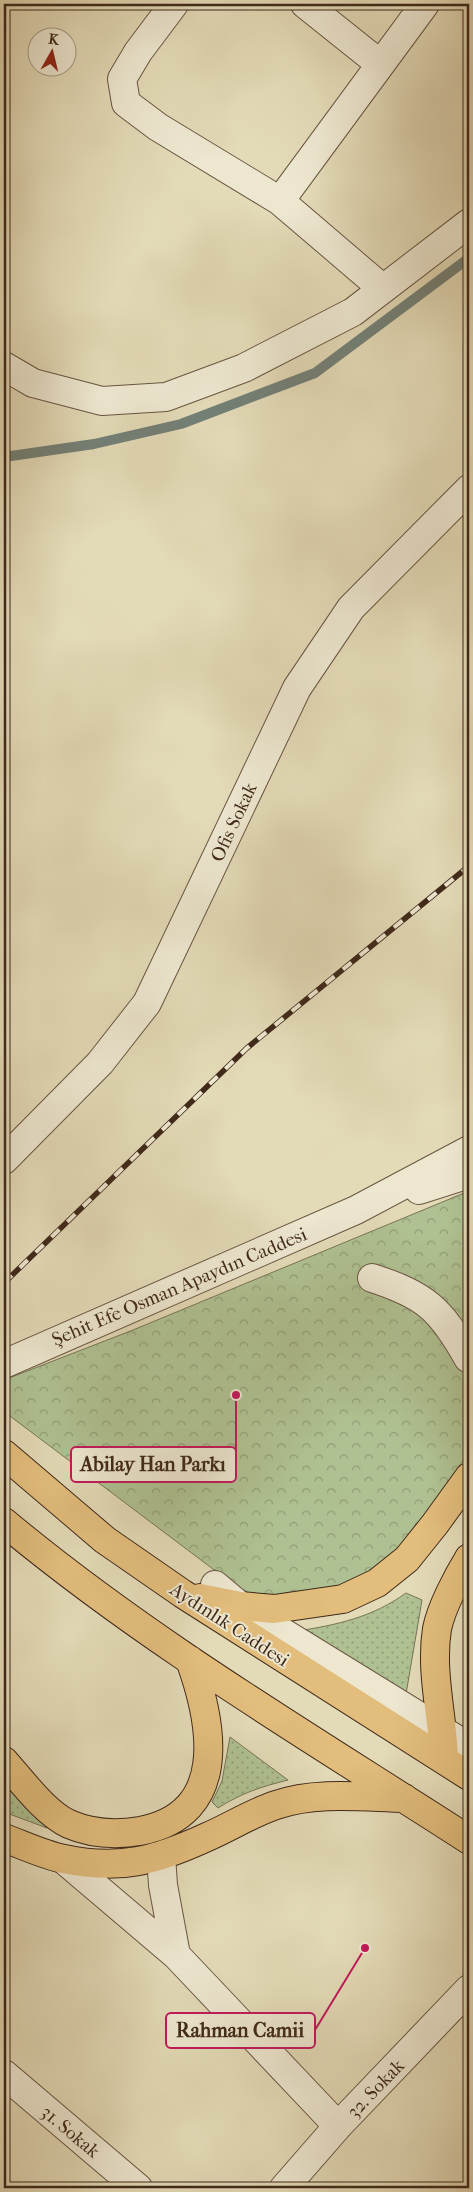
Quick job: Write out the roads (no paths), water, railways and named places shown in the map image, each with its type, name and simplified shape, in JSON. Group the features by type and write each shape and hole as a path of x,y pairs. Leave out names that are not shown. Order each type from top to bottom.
{"main road":[{"name":"Aydınlık Caddesi","path":"4,1454 105,1540 183,1594 469,1776"},
{"path":"183,1594 240,1606 274,1609 343,1600 377,1583 407,1559 469,1477"},
{"path":"4,1522 59,1568 190,1660 469,1840"},
{"path":"444,1760 443,1731 435,1658 438,1628 444,1608 469,1558"},
{"path":"4,1761 54,1815 68,1824 86,1830 109,1834 130,1832 156,1828 176,1818 192,1802 201,1786 207,1766 209,1745 207,1715 202,1693 190,1660"},
{"path":"6,1842 63,1859 102,1864 135,1863 161,1856 207,1838 276,1805 298,1800 334,1796 404,1798"}],"street":[{"path":"174,4 138,52 122,79 126,104 158,127 280,201 383,289"},
{"path":"306,4 380,64"},
{"path":"280,201 425,4"},
{"path":"4,366 33,383 102,401 166,397 244,368 353,312 469,223"},
{"name":"Ofis Sokak","path":"4,1160 100,1063 148,1003 297,688 351,608 469,489"},
{"name":"Şehit Efe Osman Apaydın Caddesi","path":"4,1364 356,1210 469,1150"},
{"name":"Şehit Efe Osman Apaydın Caddesi","path":"356,1210 469,1174"},
{"path":"372,1278 409,1292 433,1307 450,1326 468,1358"},
{"path":"215,1585 240,1606 469,1747"},
{"path":"161,1856 163,1885 176,1955"},
{"path":"63,1859 176,1955 338,2126"},
{"name":"32. Sokak","path":"284,2188 338,2126 469,1989"},
{"name":"31. Sokak","path":"4,2074 138,2188"}],"waterway":[{"path":"4,457 94,444 181,424 315,373 469,258"}],"railway":[{"path":"4,1283 247,1048 469,866"}],"place":[{"name":"Abilay Han Parkı","path":"236,1395"},
{"name":"Rahman Camii","path":"365,1948"}]}
